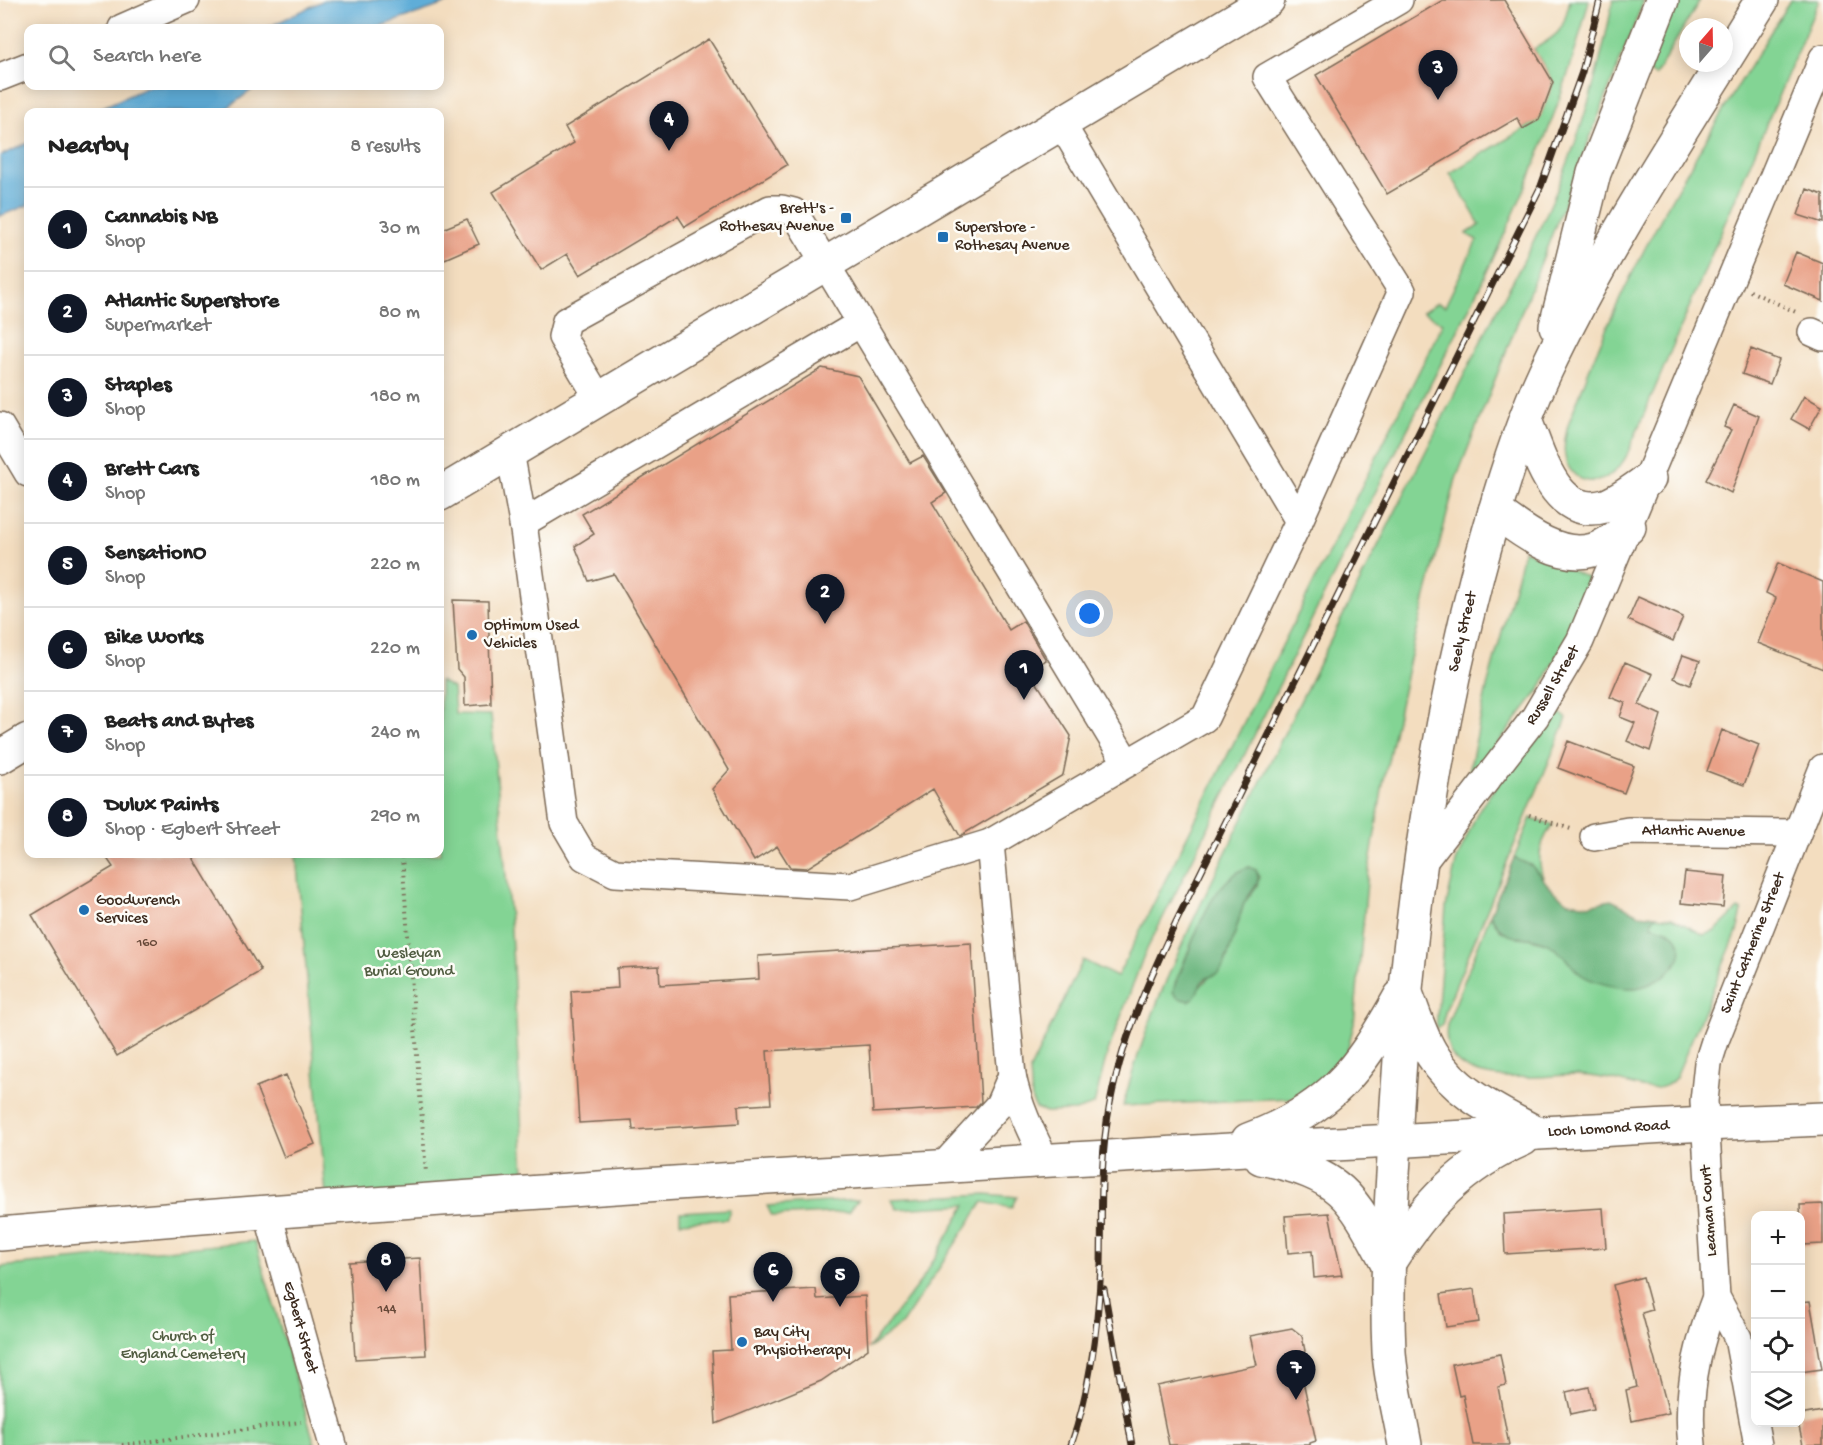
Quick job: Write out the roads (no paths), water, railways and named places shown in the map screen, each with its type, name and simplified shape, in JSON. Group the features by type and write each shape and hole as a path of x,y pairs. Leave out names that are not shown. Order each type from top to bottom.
{"main road":[{"path":"444,492 1268,0"},
{"path":"1544,374 1594,173 1662,0"},
{"path":"1732,18 1741,0"},
{"name":"Seely Street","path":"1733,47 1762,0"},
{"name":"Seely Street","path":"1405,1445 1389,1356 1388,1264 1404,989 1418,868 1457,656 1494,511 1544,374 1662,158 1705,72"},
{"name":"Seely Street","path":"1662,158 1718,72"},
{"path":"1526,423 1554,488 1571,502 1601,507 1649,479"},
{"path":"1494,511 1538,540 1575,551 1595,550 1629,527"},
{"path":"0,757 24,742"},
{"path":"1404,989 1432,1055 1449,1078 1467,1094 1536,1133"},
{"path":"1221,1150 1302,1117 1324,1101 1345,1080 1372,1045 1404,989"},
{"name":"Loch Lomond Road","path":"1221,1150 1823,1119"},
{"path":"0,1234 428,1198 1221,1150 1294,1165 1324,1177 1360,1210 1388,1264 1426,1209 1463,1173 1482,1159 1536,1133"}],"street":[{"path":"131,24 186,0"},
{"path":"510,452 523,523 564,823 584,857 615,873 850,886 990,843 1205,718 1299,521 1402,291 1267,77 1399,0"},
{"name":"Russell Street","path":"1418,868 1535,717 1580,641 1823,58"},
{"path":"0,77 24,68"},
{"path":"1061,123 1299,521"},
{"path":"598,399 562,337 566,321 770,209 782,208 794,212 1127,764"},
{"path":"523,523 860,324"},
{"path":"0,426 24,466"},
{"name":"Saint Catherine Street","path":"1705,1124 1705,1082 1711,1054 1823,768"},
{"name":"Atlantic Avenue","path":"1594,837 1628,831 1796,833"},
{"path":"990,843 1012,1075 1016,1096 1027,1125 1045,1160"},
{"path":"943,1166 999,1105 1012,1075"},
{"name":"Leaman Court","path":"1705,1124 1716,1298 1738,1338 1758,1445"},
{"name":"Egbert Street","path":"267,1210 333,1445"},
{"name":"Leaman Court","path":"1692,1445 1690,1410 1703,1330 1716,1298"}],"water":[{"path":"324,0 457,0 387,24 275,24"},
{"path":"141,90 252,90 227,108 101,108"},
{"path":"24,145 24,207 0,216 0,156"}],"railway":[{"path":"1071,1445 1084,1402 1098,1311 1106,1129 1116,1075 1133,1022 1176,922 1541,186 1582,72 1600,0"},
{"path":"1104,1289 1132,1445"}],"place":[{"name":"Staples","path":"1438,100"},
{"name":"Brett Cars","path":"669,151"},
{"name":"Brett's - Rothesay Avenue","path":"846,218"},
{"name":"Superstore - Rothesay Avenue","path":"943,237"},
{"name":"Atlantic Superstore","path":"825,624"},
{"name":"Optimum Used Vehicles","path":"472,635"},
{"name":"Cannabis NB","path":"1024,700"},
{"name":"Goodwrench Services","path":"84,910"},
{"name":"Dulux Paints","path":"386,1292"},
{"name":"Bike Works","path":"773,1302"},
{"name":"SensationO","path":"840,1307"},
{"name":"Bay City Physiotherapy","path":"742,1342"},
{"name":"Beats and Bytes","path":"1296,1400"}],"park label":[{"name":"Wesleyan Burial Ground","path":"409,963"},
{"name":"Church of England Cemetery","path":"183,1346"}]}
